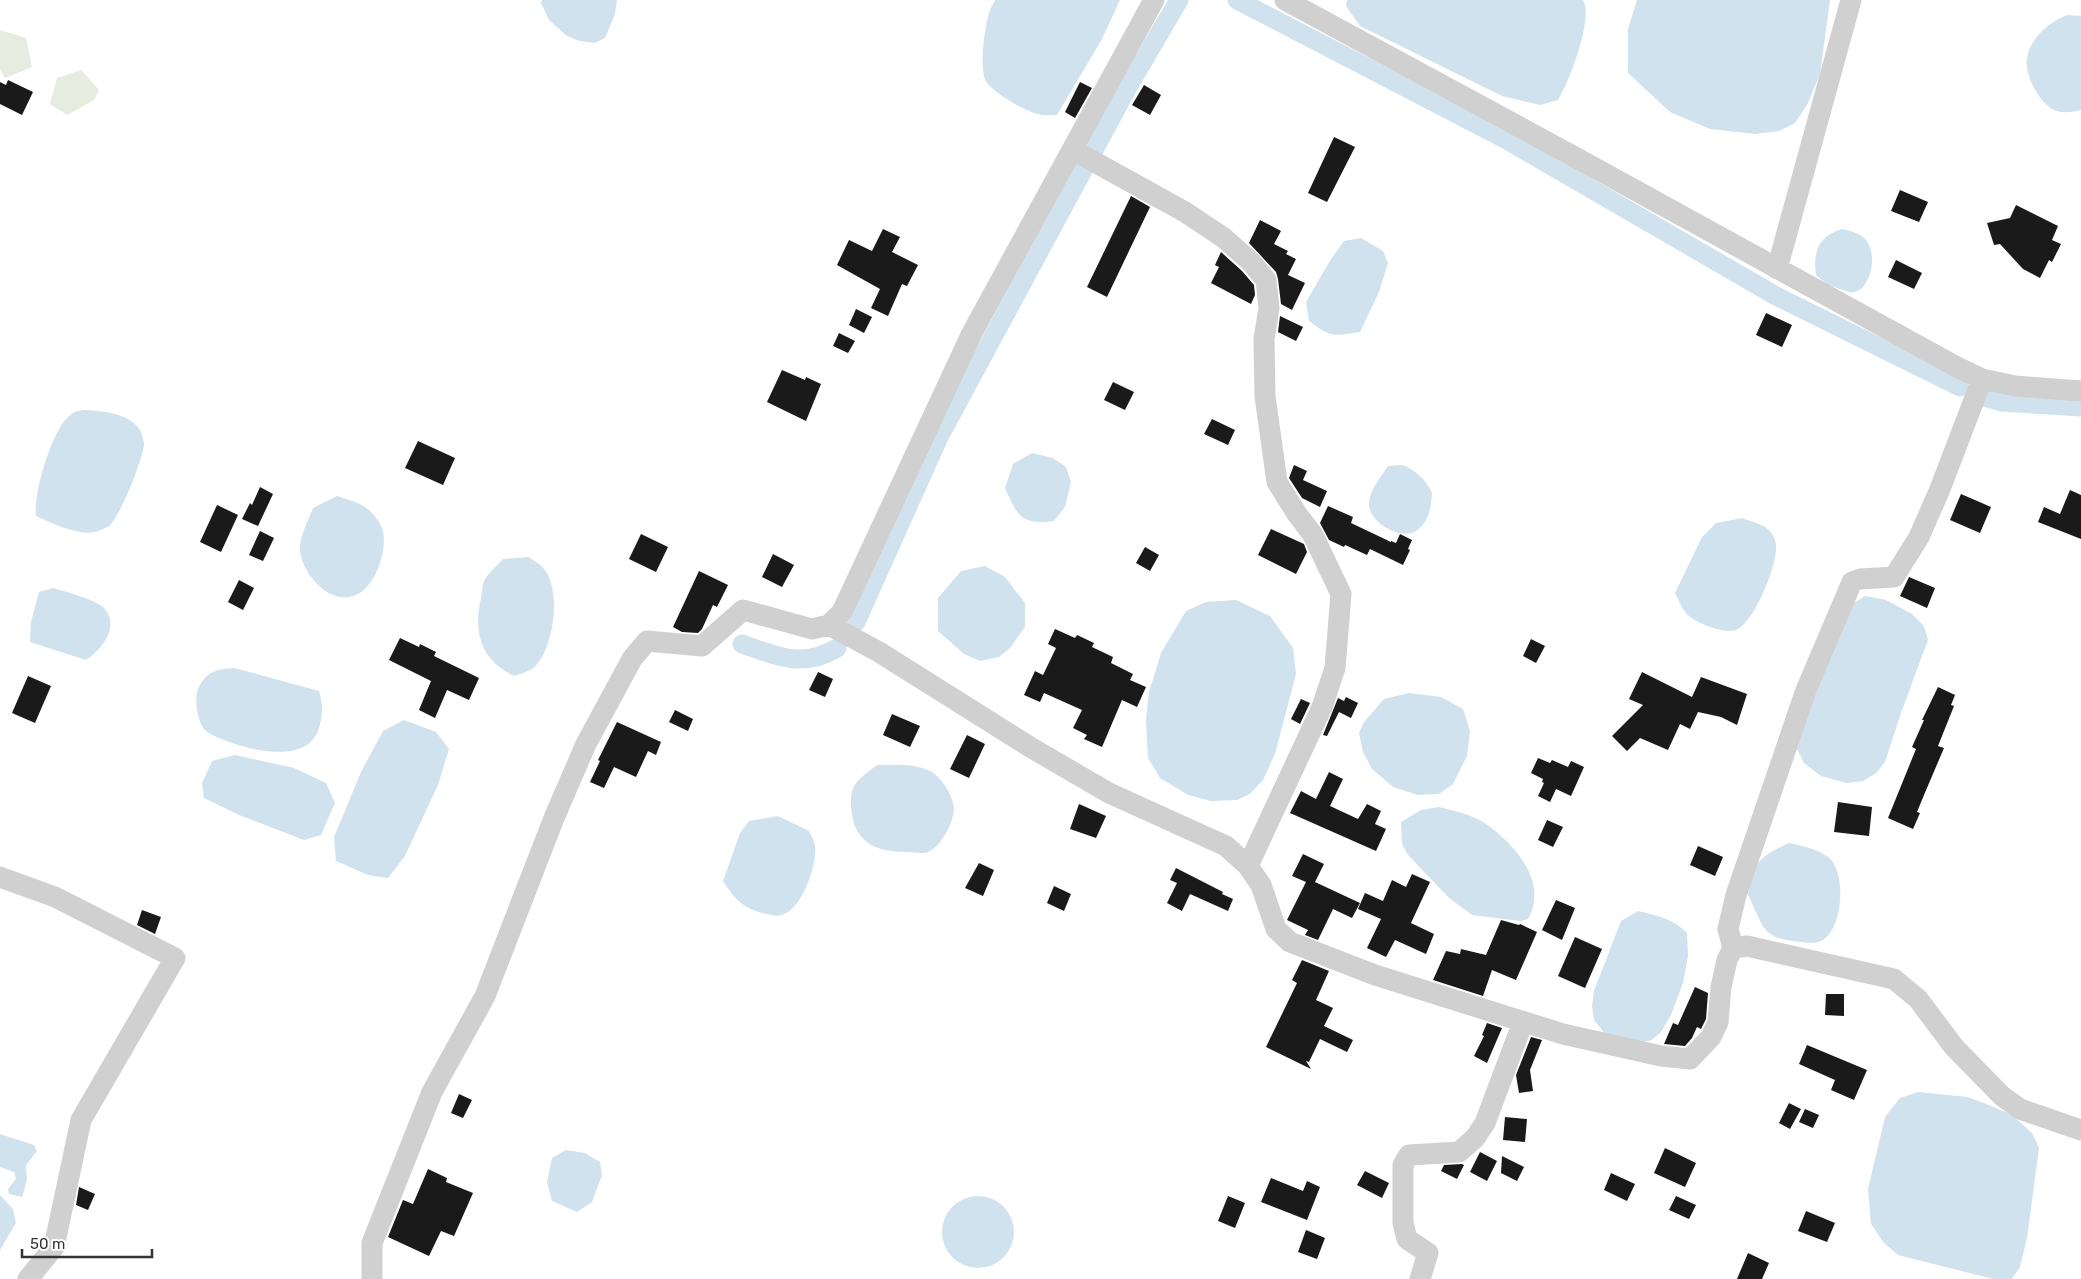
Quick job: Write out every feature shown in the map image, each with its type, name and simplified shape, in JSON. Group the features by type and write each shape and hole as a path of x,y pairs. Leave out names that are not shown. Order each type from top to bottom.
{"street":[{"path":"372,1279 372,1243 432,1092 485,996 554,818 586,744 632,659 647,641 702,646 743,610 812,629 829,625 842,612 972,333 1154,0"},
{"path":"1286,0 1880,326 1982,379 2015,386 2081,391"},
{"path":"1777,269 1851,0"},
{"path":"1073,150 1185,212 1224,238 1251,262 1266,280 1269,308 1264,339 1265,396 1277,482 1313,535 1341,594 1335,668 1322,707 1248,866"},
{"path":"829,625 840,629 931,683 1030,747 1109,793 1226,846 1248,866 1261,885 1276,929 1290,942 1375,975 1523,1022 1618,1048 1690,1059 1711,1037 1718,1022 1721,987 1727,960 1733,948 1728,928 1736,895 1806,690 1852,582 1860,579 1894,577 1919,537 1982,379"},
{"path":"0,877 56,897 175,958 81,1120 54,1247 28,1279"},
{"path":"1733,948 1747,946 1894,979 1918,999 1954,1047 2002,1096 2020,1109 2081,1130"},
{"path":"1420,1279 1428,1253 1407,1239 1403,1223 1403,1165 1409,1155 1459,1152 1475,1138 1485,1123 1523,1022"}],"shaded area":[{"path":"0,30 26,38 32,67 5,78 0,69"},
{"path":"81,70 99,90 94,100 67,115 50,104 57,78"}],"water":[{"path":"542,0 617,0 615,14 605,38 595,43 580,41 567,36 549,20 541,3"},
{"path":"995,0 1120,0 1102,39 1057,115 1041,115 1020,107 1005,98 987,83 983,69 984,36 990,9"},
{"path":"1347,0 1583,0 1586,9 1579,50 1563,91 1558,100 1540,105 1502,96 1360,26 1346,6"},
{"path":"1637,0 1830,0 1820,74 1807,105 1795,123 1779,131 1755,134 1710,129 1670,112 1628,73 1628,29"},
{"path":"2068,15 2081,16 2081,110 2064,112 2054,110 2038,95 2030,80 2027,58 2032,44 2042,31 2054,21"},
{"path":"1842,229 1864,238 1871,251 1872,265 1869,278 1862,288 1852,293 1828,285 1816,275 1815,259 1819,246 1827,236"},
{"path":"1361,238 1383,251 1388,263 1379,292 1360,332 1338,335 1328,333 1309,321 1306,302 1331,259 1344,241"},
{"path":"85,410 123,416 140,430 144,445 130,487 114,520 109,526 97,532 88,533 65,528 36,516 38,493 45,462 57,434 63,422 72,414"},
{"path":"1032,453 1053,458 1066,467 1071,482 1065,507 1054,521 1034,522 1022,517 1005,488 1013,464"},
{"path":"1402,465 1420,476 1432,493 1430,509 1424,524 1416,531 1402,534 1386,528 1380,523 1370,511 1369,504 1373,489 1388,466"},
{"path":"337,496 368,509 380,524 384,536 382,555 375,575 363,591 346,597 337,596 319,586 306,570 300,551 302,535 313,508"},
{"path":"1742,518 1758,524 1769,531 1776,542 1776,554 1764,592 1743,625 1731,631 1717,629 1690,617 1675,593 1702,537 1716,523"},
{"path":"529,557 543,567 550,578 554,605 553,620 546,649 540,661 532,669 514,676 494,662 487,654 479,634 479,611 483,583 491,571 503,559"},
{"path":"985,566 1005,577 1025,603 1025,627 1010,648 999,657 980,661 964,654 938,631 938,598 961,571"},
{"path":"53,588 94,602 104,608 109,615 110,630 107,637 98,650 86,660 30,642 31,622 39,592"},
{"path":"1865,596 1886,600 1912,614 1924,626 1928,640 1885,762 1876,773 1863,781 1846,783 1821,776 1804,763 1797,749 1805,719 1851,605"},
{"path":"1236,600 1270,616 1293,648 1296,674 1275,754 1263,780 1250,794 1237,800 1211,801 1188,795 1160,778 1148,758 1146,720 1149,692 1161,653 1186,611 1206,602"},
{"path":"235,668 319,691 322,714 314,739 305,746 283,752 258,750 235,744 207,732 198,715 196,698 198,689 205,678 213,672"},
{"path":"1409,693 1441,697 1463,709 1470,731 1467,756 1453,784 1439,794 1418,795 1393,787 1372,769 1363,752 1359,733 1364,722 1384,699"},
{"path":"404,720 436,732 449,749 438,785 405,856 388,878 368,875 336,861 334,837 361,772 383,731"},
{"path":"235,755 294,768 326,783 335,803 321,835 304,840 239,815 204,798 202,783 212,761"},
{"path":"877,765 904,765 924,768 938,777 946,787 954,808 952,820 942,840 933,849 924,853 889,851 872,845 859,834 852,815 852,790 858,780"},
{"path":"1439,807 1463,813 1486,824 1518,853 1532,878 1533,905 1528,919 1521,921 1472,915 1449,898 1408,855 1402,844 1401,822 1421,810"},
{"path":"778,816 809,831 814,842 815,854 812,872 799,900 788,912 777,916 759,912 745,906 739,902 723,881 740,833 749,821"},
{"path":"1789,843 1819,851 1834,864 1838,874 1840,899 1835,924 1830,934 1820,942 1790,941 1770,934 1765,929 1748,895 1752,875 1759,862 1771,852"},
{"path":"1638,911 1664,918 1682,928 1687,933 1688,956 1683,983 1671,1015 1661,1032 1652,1040 1639,1043 1606,1035 1594,1020 1592,1006 1594,991 1621,921"},
{"path":"1918,1092 1967,1097 1984,1103 2012,1115 2032,1133 2039,1148 2027,1238 2020,1267 2012,1279 1993,1279 1898,1255 1884,1243 1871,1224 1868,1189 1885,1117 1900,1098"},
{"path":"0,1134 34,1145 37,1151 26,1165 27,1180 22,1197 9,1194 8,1189 16,1179 14,1172 0,1167"},
{"path":"566,1150 585,1153 600,1162 602,1175 592,1202 577,1212 552,1201 547,1182 552,1158"},
{"path":"0,1195 13,1209 16,1223 0,1250"},
{"path":"971,1196 985,1196 1004,1206 1014,1225 1014,1239 1004,1258 985,1268 971,1268 952,1258 942,1239 942,1225 952,1206"}],"building":[{"path":"8,80 33,92 22,115 0,104 0,82 6,85"},
{"path":"1080,82 1092,88 1075,118 1065,112"},
{"path":"1144,85 1161,95 1150,115 1132,105"},
{"path":"1334,137 1355,147 1327,202 1308,193"},
{"path":"1900,190 1928,202 1919,222 1891,211"},
{"path":"1131,196 1150,207 1107,297 1087,287"},
{"path":"2016,205 2058,226 2052,240 2061,244 2052,262 2049,260 2040,278 2023,269 2000,244 1994,245 1987,223 2010,218"},
{"path":"1260,220 1281,231 1274,244 1288,251 1286,254 1296,259 1288,275 1305,283 1292,310 1281,304 1276,272 1249,243"},
{"path":"883,229 900,237 892,252 918,265 907,286 902,284 888,316 871,308 880,289 837,265 849,240 872,251"},
{"path":"1221,252 1254,285 1255,295 1251,304 1211,283 1219,267 1215,265"},
{"path":"1896,260 1922,273 1914,289 1888,277"},
{"path":"856,309 872,317 864,333 849,325"},
{"path":"1766,313 1792,325 1782,347 1756,335"},
{"path":"1280,316 1303,327 1296,341 1278,332"},
{"path":"839,333 855,341 848,353 833,346"},
{"path":"782,370 805,380 806,377 821,384 806,421 767,402"},
{"path":"1113,382 1134,392 1125,410 1104,400"},
{"path":"1212,419 1235,430 1228,445 1204,434"},
{"path":"418,441 455,458 443,485 405,468"},
{"path":"1294,465 1307,471 1303,480 1327,491 1320,507 1302,498 1289,478"},
{"path":"260,487 273,494 258,526 242,519 250,503 252,505"},
{"path":"2070,490 2081,495 2081,539 2038,522 2044,507 2060,514"},
{"path":"1961,494 1991,507 1980,533 1950,520"},
{"path":"217,505 238,515 221,552 200,542"},
{"path":"1328,506 1353,517 1351,523 1391,542 1396,543 1400,534 1412,540 1408,549 1410,550 1403,565 1370,549 1367,555 1329,540 1320,523"},
{"path":"1271,529 1304,544 1307,552 1296,574 1258,555"},
{"path":"260,531 274,538 263,561 249,555"},
{"path":"641,534 668,547 656,572 629,559"},
{"path":"1145,547 1159,555 1150,571 1136,563"},
{"path":"773,554 794,565 782,587 762,577"},
{"path":"699,571 728,585 717,607 713,605 702,629 698,633 682,632 673,627"},
{"path":"1909,577 1935,588 1927,608 1900,596"},
{"path":"239,580 254,588 243,610 228,602"},
{"path":"1055,629 1075,638 1077,635 1094,643 1092,647 1113,657 1111,663 1133,674 1130,680 1146,687 1137,707 1122,700 1102,747 1084,739 1087,735 1073,728 1082,710 1044,693 1040,702 1024,695 1035,671 1043,675 1056,648 1048,644"},
{"path":"400,638 419,647 420,644 436,652 434,656 479,678 469,700 447,690 435,718 419,710 431,681 389,660"},
{"path":"1531,639 1545,646 1536,663 1523,656"},
{"path":"818,672 833,679 825,697 809,690"},
{"path":"1642,672 1692,697 1701,677 1747,694 1737,725 1721,717 1698,712 1690,729 1680,724 1668,750 1640,738 1627,751 1612,736 1643,705 1629,699"},
{"path":"28,676 51,686 35,723 12,713"},
{"path":"1938,687 1955,695 1951,705 1954,706 1938,746 1944,748 1917,812 1920,813 1913,829 1888,818 1916,749 1912,747 1924,720 1922,720"},
{"path":"1346,697 1358,703 1351,718 1339,712 1327,736 1323,735 1338,698 1344,701"},
{"path":"1301,699 1310,703 1300,724 1291,719"},
{"path":"675,710 693,719 688,731 669,722"},
{"path":"892,714 920,726 910,747 883,735"},
{"path":"617,722 661,742 656,755 648,751 636,777 614,767 604,788 590,782 600,761 598,760"},
{"path":"967,735 985,744 969,778 950,769"},
{"path":"1538,758 1550,763 1552,760 1568,767 1571,761 1584,767 1571,796 1556,789 1550,802 1538,796 1544,783 1542,782 1543,779 1531,773"},
{"path":"1329,772 1343,779 1330,806 1358,819 1367,804 1381,811 1375,824 1386,829 1376,851 1290,813 1301,791 1316,799"},
{"path":"1838,802 1872,807 1869,836 1834,832"},
{"path":"1079,804 1106,816 1096,838 1070,829"},
{"path":"1547,820 1563,827 1553,847 1538,840"},
{"path":"1698,846 1723,857 1715,876 1690,865"},
{"path":"1303,854 1324,864 1315,882 1360,903 1352,918 1333,909 1318,940 1305,935 1308,930 1287,920 1306,882 1292,876"},
{"path":"979,863 994,870 983,896 965,888"},
{"path":"1176,868 1233,899 1228,911 1190,894 1182,911 1167,903 1177,883 1170,880"},
{"path":"1412,874 1430,882 1411,923 1434,934 1426,954 1395,940 1386,957 1367,948 1381,919 1358,909 1365,893 1383,901 1392,880 1406,887"},
{"path":"1054,886 1071,894 1064,911 1047,903"},
{"path":"1556,900 1575,908 1562,940 1542,930"},
{"path":"142,910 161,917 155,934 137,925"},
{"path":"1501,920 1520,924 1537,932 1516,980 1492,970 1483,996 1433,980 1446,951 1460,954 1461,949 1486,955"},
{"path":"1575,937 1602,949 1585,988 1558,976"},
{"path":"1302,960 1329,971 1316,1000 1333,1008 1324,1026 1353,1040 1347,1052 1320,1039 1309,1062 1306,1061 1311,1069 1266,1047 1297,983 1292,980"},
{"path":"1695,987 1708,993 1706,1019 1701,1029 1697,1027 1692,1038 1685,1046 1664,1044 1673,1023 1678,1025"},
{"path":"1826,994 1844,994 1844,1016 1825,1015"},
{"path":"1487,1023 1502,1028 1487,1063 1474,1056 1484,1036 1482,1035"},
{"path":"1531,1037 1542,1040 1530,1070 1533,1091 1519,1093 1516,1075"},
{"path":"1807,1045 1867,1070 1854,1100 1831,1090 1835,1080 1799,1064"},
{"path":"459,1094 472,1100 463,1118 451,1113"},
{"path":"1789,1103 1801,1109 1790,1129 1779,1123"},
{"path":"1805,1109 1819,1115 1813,1128 1799,1122"},
{"path":"1505,1117 1527,1119 1525,1142 1503,1140"},
{"path":"1665,1148 1696,1163 1685,1187 1654,1173"},
{"path":"1480,1152 1497,1161 1487,1181 1470,1172"},
{"path":"1502,1156 1524,1167 1517,1181 1501,1173"},
{"path":"1444,1165 1464,1165 1457,1179 1441,1171"},
{"path":"428,1169 447,1178 446,1182 473,1193 454,1236 441,1231 429,1256 388,1237 403,1200 413,1204"},
{"path":"1365,1171 1389,1183 1382,1198 1357,1185"},
{"path":"1611,1173 1635,1184 1627,1201 1604,1190"},
{"path":"1271,1178 1303,1191 1307,1181 1320,1187 1307,1220 1261,1202"},
{"path":"79,1187 95,1194 88,1210 76,1205"},
{"path":"1228,1196 1245,1203 1235,1228 1218,1221"},
{"path":"1676,1196 1696,1205 1689,1219 1669,1210"},
{"path":"1806,1211 1835,1223 1827,1242 1798,1231"},
{"path":"1306,1230 1325,1238 1317,1259 1298,1252"},
{"path":"1748,1253 1769,1263 1762,1279 1737,1279"}],"waterway":[{"path":"856,622 939,437 1128,87 1179,0"},
{"path":"1237,0 1505,139 1776,296 1960,387"},
{"path":"1984,397 2001,402 2081,407"},
{"path":"742,644 778,656 801,659 812,658 837,648"}]}
